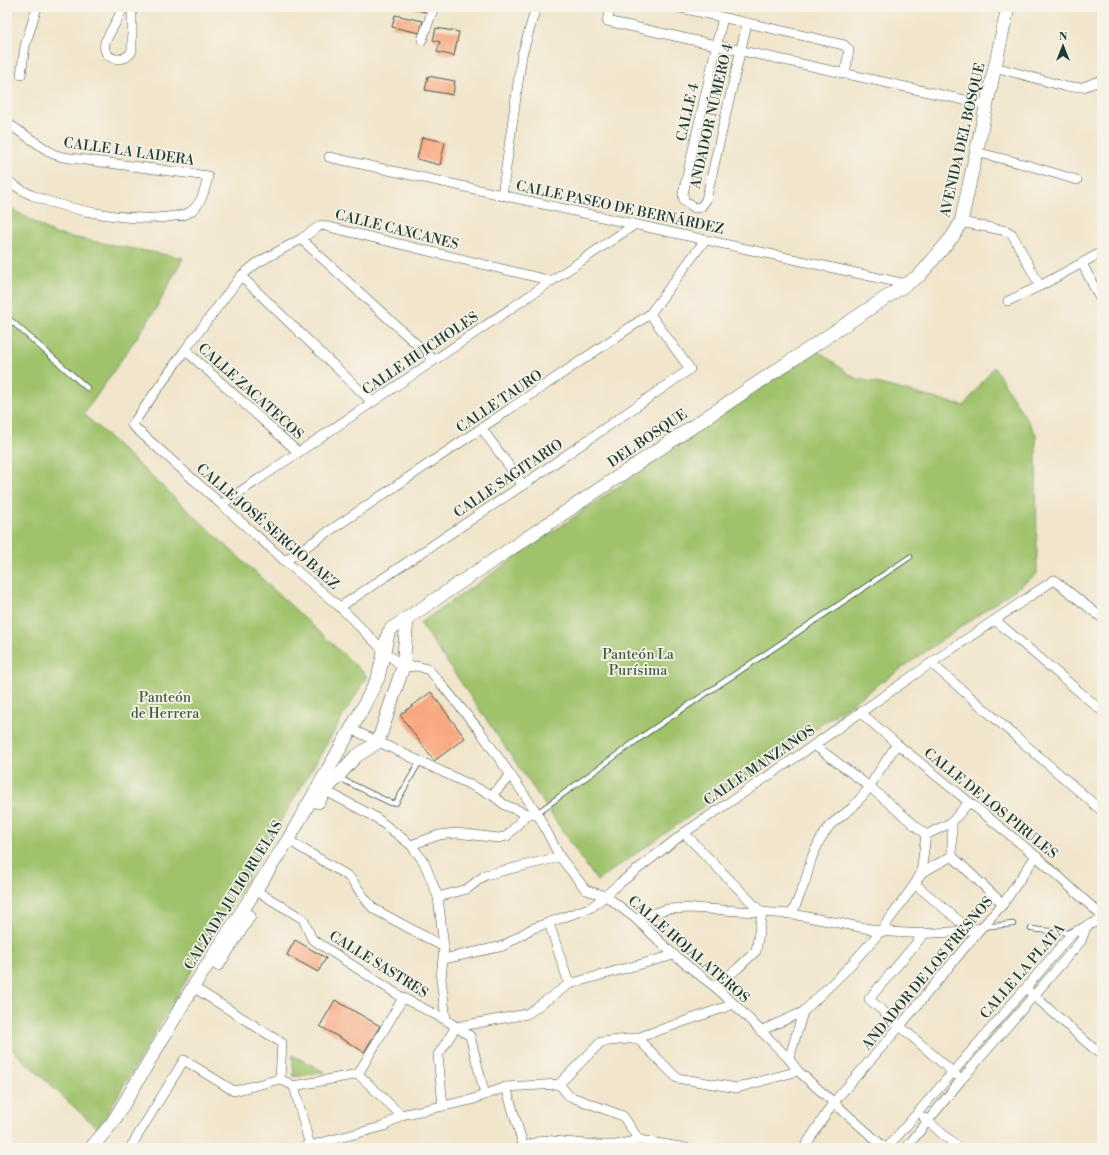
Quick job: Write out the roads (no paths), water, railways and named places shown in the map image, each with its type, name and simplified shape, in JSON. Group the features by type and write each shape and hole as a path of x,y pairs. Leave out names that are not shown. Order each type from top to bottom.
{"main road":[{"name":"AVENIDA DEL BOSQUE","path":"906,284 920,275 953,236 961,222 1008,7"},
{"name":"DEL BOSQUE","path":"384,651 388,634 391,629 775,370 906,284"},
{"path":"378,742 403,667 407,619"},
{"name":"CALZADA JULIO RUELAS","path":"92,1148 113,1122 291,841 331,774 351,729 378,678 384,651"},
{"name":"CALZADA JULIO RUELAS","path":"331,774 378,742"},
{"name":"CALZADA JULIO RUELAS","path":"99,1148 138,1095 196,989"}],"street":[{"path":"21,75 25,46 37,7"},
{"path":"124,7 105,42 104,47 105,52 114,59 125,59 129,56 132,50 132,7"},
{"path":"422,40 434,7"},
{"path":"502,196 522,55 536,7"},
{"path":"611,7 607,21 987,105"},
{"path":"677,7 844,45 849,50 845,74"},
{"name":"CALLE 4","path":"695,208 684,201 683,194 723,17"},
{"name":"ANDADOR NÚMERO 4","path":"695,208 701,207 706,200 747,23"},
{"path":"995,67 1067,87 1083,87 1102,80"},
{"name":"CALLE LA LADERA","path":"7,123 53,154 63,157 208,176 204,194 197,205 187,214 153,219 70,209 33,196 7,181"},
{"path":"976,152 1028,165 1077,180"},
{"name":"CALLE PASEO DE BERNÁRDEZ","path":"328,157 906,284"},
{"path":"961,222 1007,231 1012,234 1040,286"},
{"name":"CALLE CAXCANES","path":"132,425 185,350 241,276 257,264 321,225 552,280"},
{"name":"CALLE HUICHOLES","path":"222,504 634,225"},
{"path":"301,238 434,360"},
{"name":"CALLE TAURO","path":"285,561 650,314 705,240"},
{"path":"1008,301 1040,286 1102,252"},
{"path":"1082,264 1102,303"},
{"path":"241,276 372,402"},
{"name":"CALLE SAGITARIO","path":"340,607 523,485 690,369 650,314"},
{"name":"CALLE ZACATECOS","path":"185,350 298,452"},
{"name":"CALLE JOSÉ SERGIO BAEZ","path":"132,425 285,561 340,607 384,651"},
{"path":"482,429 523,485"},
{"name":"CALLE MANZANOS","path":"444,959 503,946 531,929 592,907 684,833 1054,580 1102,618"},
{"path":"995,620 1102,711"},
{"path":"384,651 403,667"},
{"path":"931,663 1102,811"},
{"name":"CALLE HOJALATEROS","path":"403,667 424,668 429,670 480,731 536,813 560,857 586,890 606,896 636,919 674,955 734,1004 789,1058 798,1071 886,1148"},
{"name":"CALLE DE LOS PIRULES","path":"861,713 897,744 1036,856 1102,917"},
{"path":"351,729 492,795 506,805 527,814 536,813"},
{"path":"792,914 820,840 830,825 852,808 870,787 897,744"},
{"path":"814,745 870,787 926,835"},
{"path":"492,795 511,775"},
{"path":"321,789 375,817 411,845 424,862 438,897 444,947 441,979 446,1020"},
{"path":"926,835 952,822 969,802"},
{"path":"411,845 439,835 456,833 499,838 507,836 527,814"},
{"path":"952,822 952,856 1003,904"},
{"path":"684,833 762,913"},
{"path":"760,1031 803,1012 847,969 881,931 915,884 920,873 926,835"},
{"path":"291,841 348,876 367,903 374,909 444,947"},
{"path":"920,873 952,856"},
{"name":"ANDADOR DE LOS FRESNOS","path":"804,1148 833,1102 900,1026 981,928 1003,904 1036,856"},
{"path":"438,897 466,889 484,875 560,857"},
{"path":"915,884 970,930"},
{"name":"CALLE SASTRES","path":"258,892 303,919 312,939 403,998 446,1020 470,1036 485,1095"},
{"path":"636,919 667,909 690,908 792,914 881,931 924,934 981,928"},
{"path":"715,987 734,972 756,951 762,913"},
{"name":"CALLE LA PLATA","path":"886,1148 1072,933 1102,917"},
{"path":"549,923 569,984"},
{"name":"CALLE LA PLATA","path":"906,1148 961,1080 1081,941 1087,925"},
{"path":"1072,933 1081,941"},
{"path":"924,934 869,999 961,1080"},
{"path":"443,1106 438,1055 456,1027 527,1014 569,984 674,955"},
{"path":"196,989 282,1044 280,1079"},
{"path":"1025,989 1102,1056"},
{"path":"130,1148 184,1060 234,1091 280,1079 294,1086 358,1074 403,998"},
{"path":"301,1148 321,1146 385,1126 401,1115 471,1100 506,1088 559,1084 601,1042 637,1038 734,1004"},
{"path":"789,1058 803,1012"},
{"path":"637,1038 677,1078 737,1088 798,1071"},
{"path":"358,1074 401,1115"},
{"path":"559,1084 569,1096 623,1116 639,1140"},
{"path":"294,1086 310,1146"},
{"path":"506,1088 523,1148 543,1140 610,1145 639,1140 686,1148"},
{"path":"917,1112 959,1148"}],"lane":[{"path":"7,317 87,388"},
{"path":"536,813 647,733 910,557"},
{"path":"331,774 391,803 396,803 420,761"},
{"path":"981,928 1013,924"},
{"path":"1031,929 1072,933"}],"park label":[{"name":"Panteón La Purísima","path":"638,662"},
{"name":"Panteón de Herrera","path":"165,706"}]}
